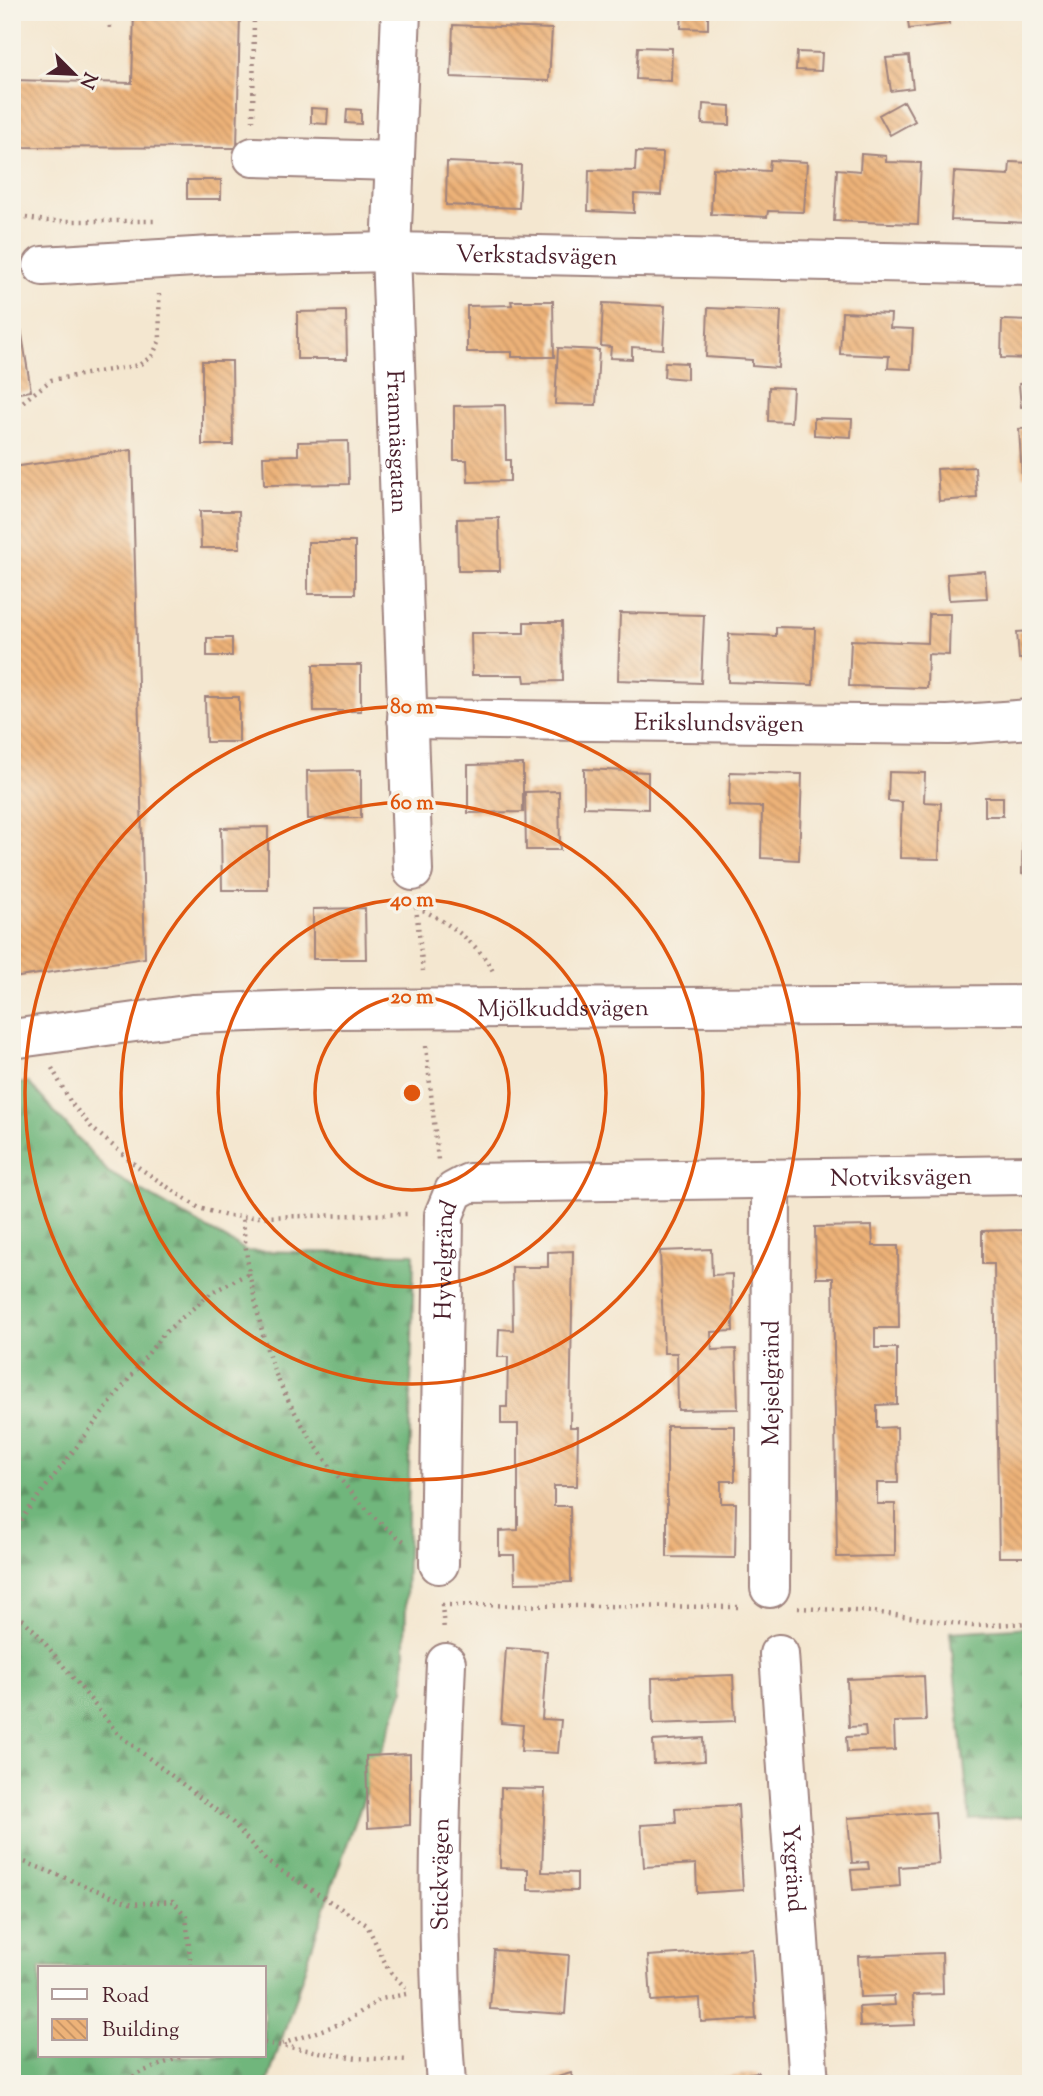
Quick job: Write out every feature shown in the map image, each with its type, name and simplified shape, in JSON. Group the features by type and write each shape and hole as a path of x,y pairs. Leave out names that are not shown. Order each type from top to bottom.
{"street":[{"name":"Framnäsgatan","path":"401,12 391,252 414,889"},
{"path":"253,157 394,161"},
{"name":"Verkstadsvägen","path":"43,266 159,259 391,252 1031,265"},
{"name":"Erikslundsvägen","path":"407,719 948,725 1031,719"},
{"name":"Mjölkuddsvägen","path":"30,1035 194,1014 328,1009 1031,1005"},
{"name":"Notviksvägen","path":"771,1178 1031,1175"},
{"name":"Hyvelgränd","path":"439,1564 444,1215 454,1191 469,1183 771,1178"},
{"name":"Mejselgränd","path":"767,1601 771,1178"},
{"name":"Yxgränd","path":"779,1654 809,2084"},
{"name":"Stickvägen","path":"445,2072 440,2006 439,1837 446,1663"}],"path":[{"path":"110,12 110,29"},
{"path":"253,157 254,12"},
{"path":"12,216 47,221 158,221 160,340 152,356 139,365 51,380 12,411"},
{"path":"414,889 422,971"},
{"path":"414,889 442,920 469,941 496,977"},
{"path":"30,1035 71,1103 92,1128 180,1197 199,1208 242,1217 444,1215"},
{"path":"426,1046 438,1163"},
{"path":"242,1217 248,1273 276,1376 302,1424 356,1499 382,1526 439,1564 446,1663"},
{"path":"12,1531 164,1334 211,1293 248,1273"},
{"path":"442,1605 767,1601 972,1626 1031,1623"},
{"path":"12,1609 36,1632 119,1735 233,1823 266,1861 367,1925 389,1971 411,1993 381,2000 345,2022 280,2044"},
{"path":"12,1857 132,1904 173,1901 186,1916 191,1966"},
{"path":"266,2043 445,2072"},
{"path":"121,2084 139,2073 178,2058"}],"green space":[{"path":"28,1082 108,1172 247,1251 414,1254 404,1689 335,1877 267,2084 12,2084 12,1085"},
{"path":"1031,1627 1031,1816 970,1820 950,1632"}],"building":[{"path":"134,12 240,12 237,148 12,147 12,80 132,83"},
{"path":"682,12 708,12 708,29 681,28"},
{"path":"907,12 947,12 949,24 909,29"},
{"path":"453,25 552,29 549,81 451,77"},
{"path":"638,47 672,48 671,81 636,79"},
{"path":"797,52 822,53 821,71 796,70"},
{"path":"909,56 913,88 891,91 886,58"},
{"path":"904,101 915,121 890,135 879,115"},
{"path":"703,104 730,106 730,125 702,124"},
{"path":"311,108 328,109 327,124 311,123"},
{"path":"347,109 361,110 361,124 346,123"},
{"path":"636,152 663,153 661,195 634,194 634,213 588,211 589,170 635,171"},
{"path":"861,154 886,156 886,162 921,163 918,224 834,221 837,169 860,171"},
{"path":"770,160 807,162 804,212 768,211 767,217 711,214 713,168 769,171"},
{"path":"447,162 521,165 519,208 446,205"},
{"path":"1010,162 1031,163 1031,223 951,220 954,172 1009,175"},
{"path":"187,180 221,180 221,199 187,199"},
{"path":"12,272 31,391 12,394"},
{"path":"511,301 553,301 554,357 512,357 512,352 467,352 467,306 512,305"},
{"path":"603,303 665,306 663,349 632,347 632,359 610,358 611,347 601,346"},
{"path":"708,308 781,311 778,368 752,366 752,360 706,357"},
{"path":"346,311 347,359 297,359 297,312"},
{"path":"842,312 891,314 890,328 913,329 911,369 888,368 889,356 840,354"},
{"path":"1002,320 1031,321 1031,359 1001,358"},
{"path":"558,348 599,350 596,405 555,404"},
{"path":"202,361 232,361 233,445 202,445"},
{"path":"665,362 687,363 687,379 664,377"},
{"path":"1031,383 1031,406 1021,407 1019,384"},
{"path":"769,387 793,388 791,422 768,421"},
{"path":"505,405 506,460 510,460 510,481 468,482 467,460 454,460 454,406"},
{"path":"814,418 852,419 851,437 814,435"},
{"path":"1031,428 1031,476 1022,476 1019,429"},
{"path":"348,441 349,484 264,485 263,456 298,455 298,442"},
{"path":"132,450 145,958 12,978 12,467"},
{"path":"975,467 977,498 939,501 937,469"},
{"path":"200,511 239,511 240,548 201,548"},
{"path":"499,518 500,571 458,571 457,519"},
{"path":"308,542 355,542 355,594 308,594"},
{"path":"985,571 987,598 949,600 947,574"},
{"path":"620,613 704,615 701,683 618,680"},
{"path":"929,614 950,614 949,655 928,654 927,688 849,686 851,640 928,643"},
{"path":"524,622 562,622 563,681 525,682 524,675 472,675 471,633 524,633"},
{"path":"776,627 815,628 813,685 728,682 729,634 776,636"},
{"path":"1031,631 1031,659 1019,659 1017,632"},
{"path":"207,638 232,638 232,656 207,656"},
{"path":"313,665 361,665 361,711 314,711"},
{"path":"205,697 239,697 239,742 206,742"},
{"path":"523,764 523,812 468,813 468,765"},
{"path":"584,769 648,772 648,809 584,807"},
{"path":"361,770 361,818 308,819 307,771"},
{"path":"730,772 802,774 799,860 761,858 762,807 729,806"},
{"path":"889,772 925,773 924,802 941,803 939,859 900,858 902,802 888,801"},
{"path":"559,791 560,850 526,850 525,792"},
{"path":"985,797 1003,797 1003,816 985,816"},
{"path":"1023,824 1031,824 1031,875 1022,874"},
{"path":"268,827 268,890 222,890 221,828"},
{"path":"365,908 366,959 313,959 313,909"},
{"path":"872,1226 873,1246 898,1246 899,1328 875,1328 875,1348 897,1348 897,1404 877,1405 877,1428 897,1427 898,1483 877,1483 877,1504 895,1504 895,1556 837,1557 833,1278 816,1278 815,1227"},
{"path":"1031,1230 1031,1557 999,1557 994,1264 982,1264 982,1231"},
{"path":"711,1249 712,1275 732,1274 733,1331 711,1332 712,1350 736,1349 738,1409 678,1410 677,1353 664,1353 660,1251"},
{"path":"573,1251 570,1427 578,1427 577,1486 554,1486 554,1506 570,1506 571,1582 515,1583 514,1555 499,1555 499,1531 518,1530 518,1424 501,1424 501,1407 507,1407 508,1357 498,1357 499,1329 513,1330 512,1267 548,1267 548,1252"},
{"path":"667,1426 735,1426 735,1481 721,1481 721,1503 736,1503 735,1558 667,1557"},
{"path":"506,1648 547,1651 542,1719 561,1720 558,1753 521,1751 523,1725 501,1723"},
{"path":"733,1675 735,1721 653,1724 652,1678"},
{"path":"924,1676 926,1721 894,1722 895,1750 847,1752 846,1737 866,1736 865,1726 849,1727 847,1679"},
{"path":"703,1738 704,1761 654,1764 653,1741"},
{"path":"410,1754 410,1825 368,1828 366,1756"},
{"path":"501,1788 545,1789 542,1872 577,1873 577,1891 528,1890 528,1869 500,1868"},
{"path":"738,1805 743,1890 697,1893 696,1864 644,1867 641,1825 676,1823 675,1808"},
{"path":"935,1812 939,1864 899,1867 900,1886 853,1890 851,1870 869,1869 868,1862 852,1863 848,1818"},
{"path":"752,1949 756,2019 701,2022 700,1998 651,2001 648,1956"},
{"path":"494,1950 569,1955 565,2014 490,2009"},
{"path":"942,1953 943,1994 913,1995 915,2025 860,2027 859,2007 895,2005 894,1996 860,1997 858,1956"},
{"path":"758,2072 760,2084 710,2084 709,2080"},
{"path":"571,2073 574,2084 537,2084 537,2083"}]}
